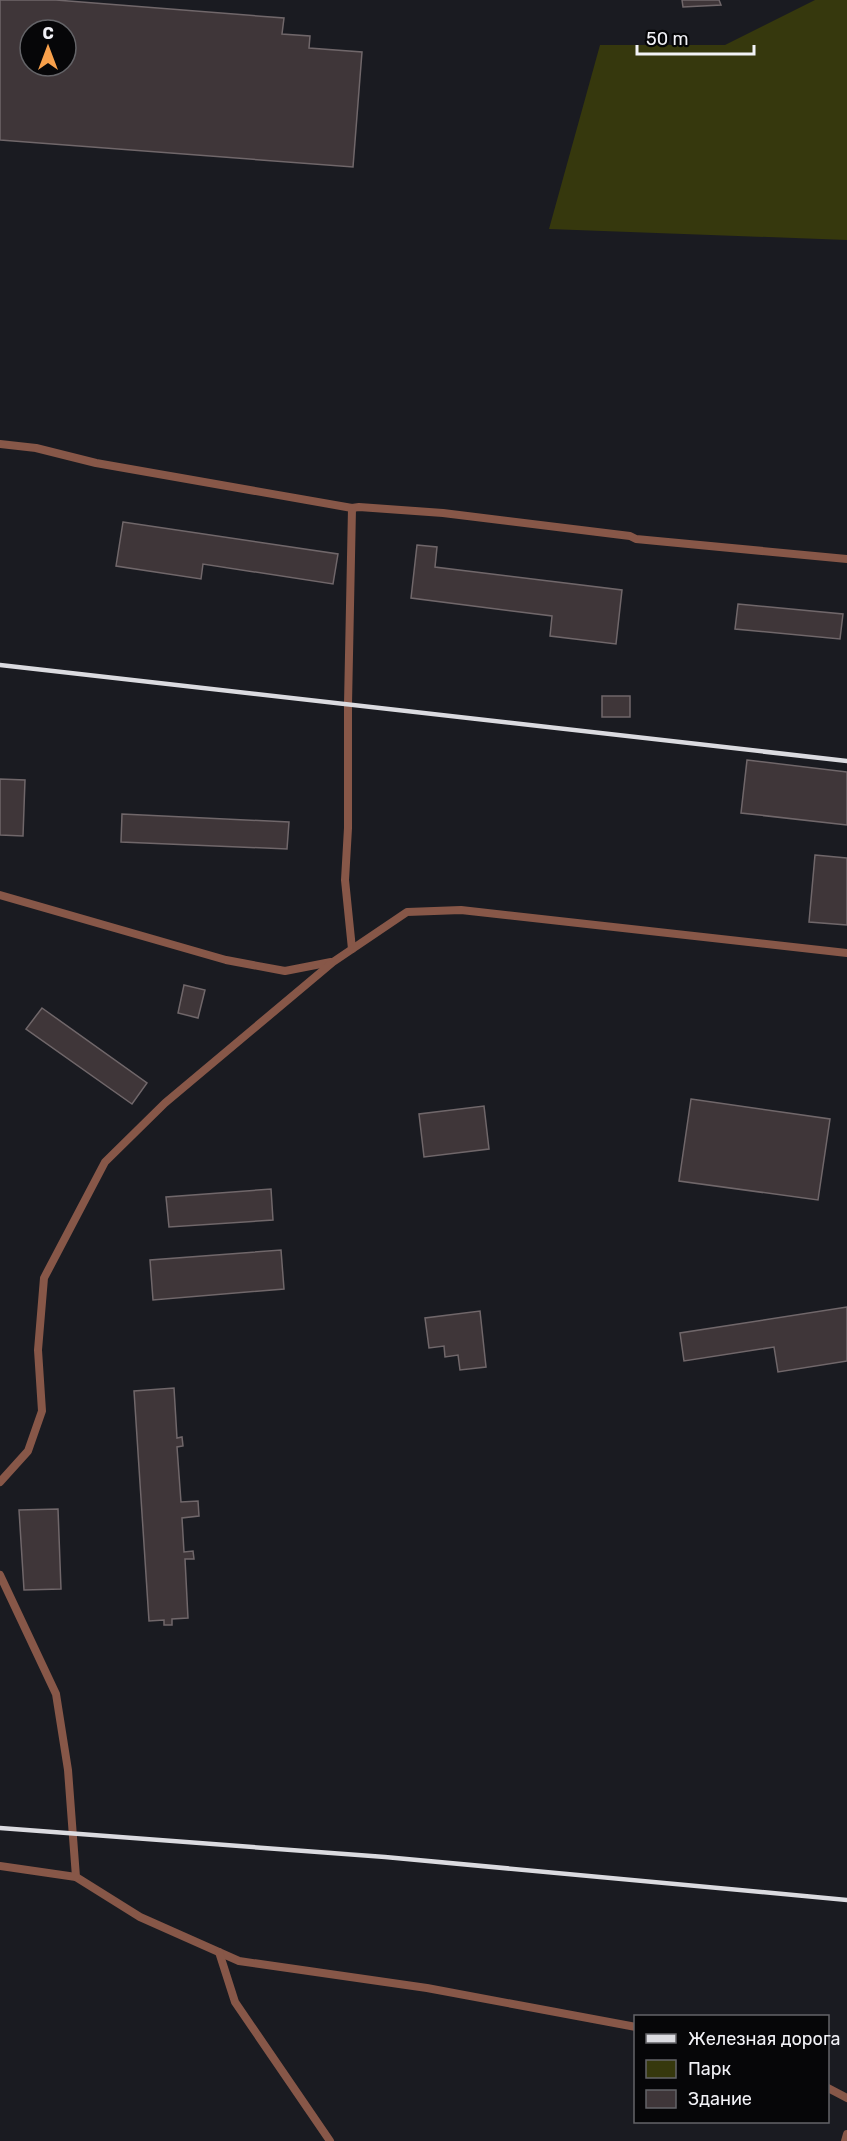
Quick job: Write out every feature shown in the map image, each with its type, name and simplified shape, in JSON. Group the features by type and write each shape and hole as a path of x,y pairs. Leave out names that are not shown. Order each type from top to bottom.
{"lane":[{"path":"0,444 36,448 96,463 352,508 443,513 630,536 636,539 847,559"},
{"path":"352,508 348,828 345,880 352,949"},
{"path":"0,895 226,960 285,971 333,962"},
{"path":"0,1482 28,1451 42,1411 38,1350 44,1278 105,1162 165,1103 333,962 407,912 461,910 847,953"},
{"path":"0,1575 56,1694 68,1770 76,1877"},
{"path":"0,1866 76,1877 140,1917 239,1961 427,1988 634,2027"},
{"path":"219,1952 234,2002 330,2141"},
{"path":"829,2089 847,2098"},
{"path":"845,2141 847,2134"}],"green space":[{"path":"815,0 847,0 847,240 549,229 600,45 725,45"}],"building":[{"path":"0,0 56,0 284,18 282,34 310,36 309,48 362,52 353,167 0,140"},
{"path":"682,0 719,0 721,5 683,7"},
{"path":"123,522 338,554 333,584 203,564 201,579 116,566"},
{"path":"417,545 437,547 435,567 622,590 616,644 550,636 552,616 411,598"},
{"path":"738,604 843,614 840,639 735,629"},
{"path":"602,696 630,696 630,717 602,717"},
{"path":"747,760 847,772 847,825 741,813"},
{"path":"0,779 25,780 23,836 0,835"},
{"path":"122,814 289,822 287,849 121,842"},
{"path":"815,855 847,858 847,925 809,922"},
{"path":"184,985 205,990 198,1018 178,1013"},
{"path":"42,1008 147,1083 132,1104 26,1029"},
{"path":"691,1099 830,1119 818,1200 679,1181"},
{"path":"484,1106 489,1149 424,1157 419,1114"},
{"path":"271,1189 273,1220 169,1227 166,1197"},
{"path":"281,1250 284,1289 153,1300 150,1260"},
{"path":"847,1307 847,1361 778,1372 774,1347 684,1361 680,1333"},
{"path":"480,1311 486,1367 460,1370 458,1355 445,1357 444,1346 429,1348 425,1318"},
{"path":"174,1388 177,1438 182,1437 183,1446 177,1447 181,1502 198,1501 199,1516 182,1518 184,1552 193,1551 194,1559 185,1559 188,1618 172,1619 172,1625 164,1625 164,1620 149,1621 134,1391"},
{"path":"58,1509 61,1589 24,1590 19,1510"}],"railway":[{"path":"0,665 847,761"},
{"path":"0,1828 385,1857 847,1900"}]}
